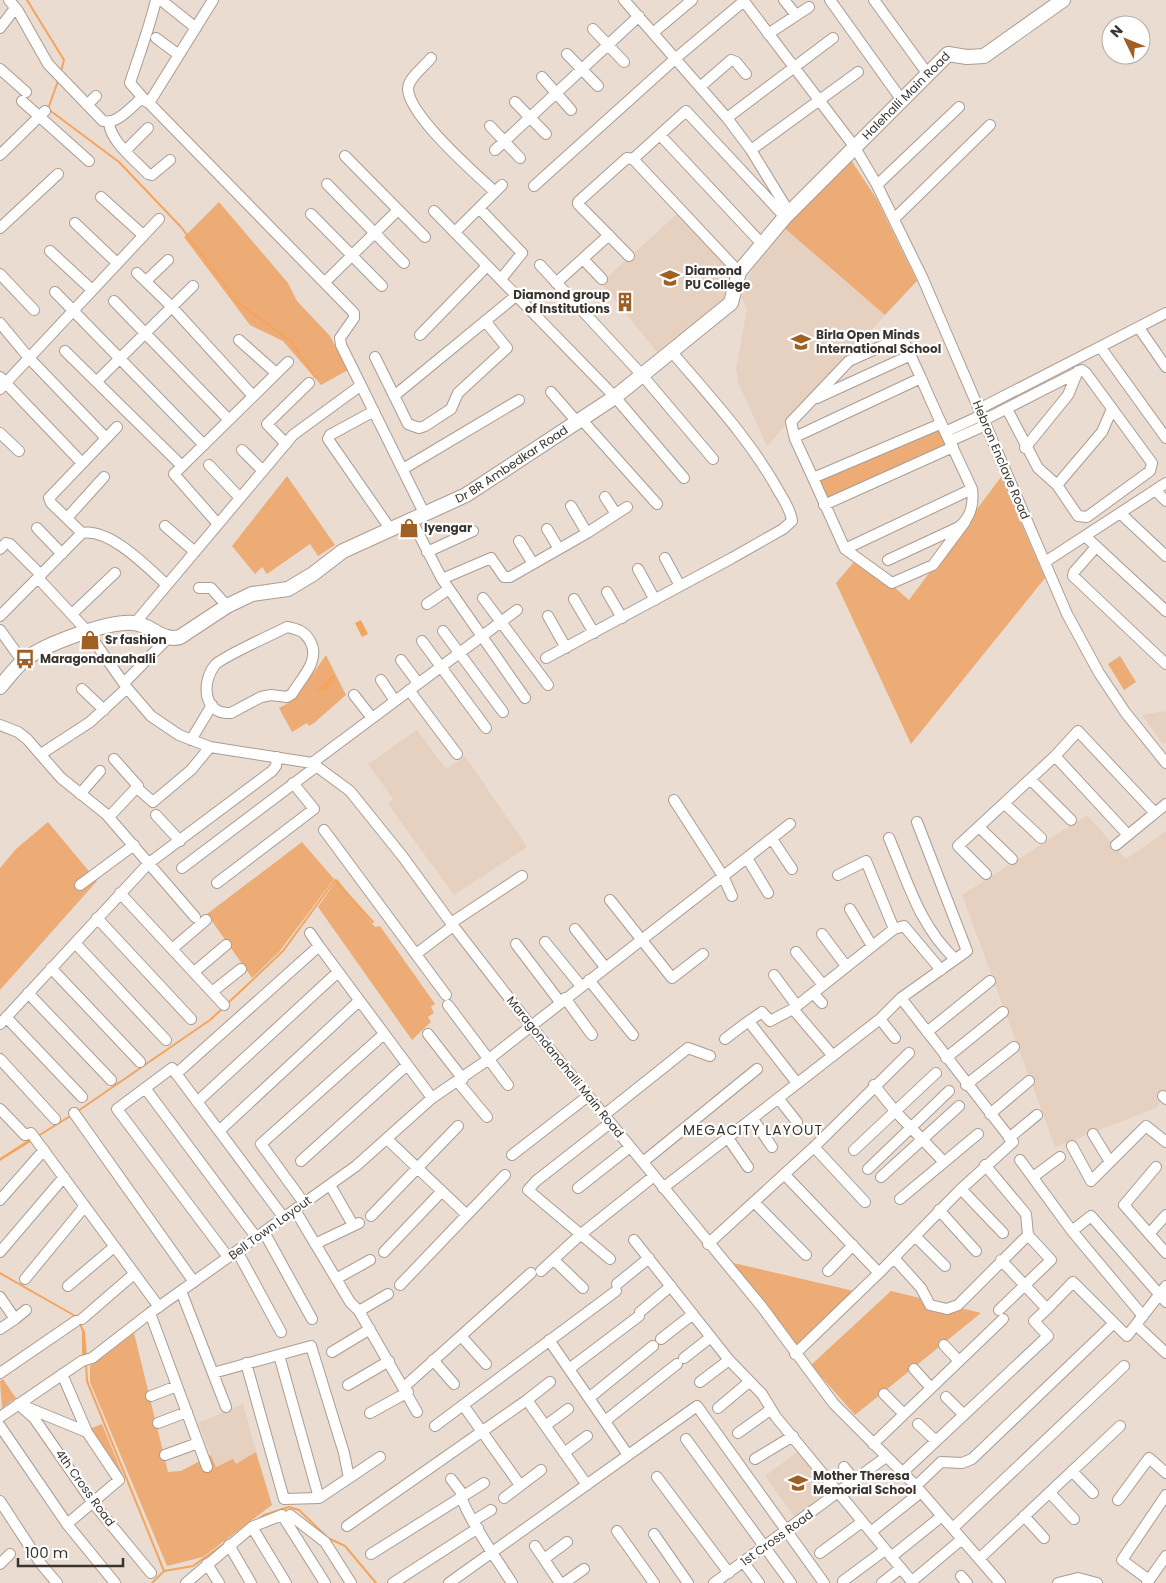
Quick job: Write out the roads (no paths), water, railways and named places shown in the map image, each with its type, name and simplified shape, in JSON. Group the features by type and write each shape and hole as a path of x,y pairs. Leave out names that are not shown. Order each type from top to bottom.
{"main road":[{"name":"Halehalli Main Road","path":"854,146 948,54 967,57 984,56 1063,0"},
{"name":"Dr BR Ambedkar Road","path":"167,639 180,636 227,606 252,594 288,588 313,574 343,551 466,495 615,397 732,303 740,272 787,214 854,146"},
{"path":"0,687 23,662 34,654 87,631 134,623 149,628 167,639"}],"street":[{"path":"9,0 18,11 48,64 87,105 104,121 109,123"},
{"path":"156,0 148,33 143,41 142,52 130,83 354,313 354,318 340,338 341,345 402,469 428,552 442,579 525,698"},
{"path":"161,0 196,28"},
{"path":"109,123 146,101 179,55 213,0"},
{"path":"624,0 654,32 727,118 751,150 787,214"},
{"path":"654,32 692,0"},
{"path":"784,0 796,15"},
{"path":"830,0 901,99"},
{"path":"874,0 927,73"},
{"path":"534,186 676,58 743,1"},
{"name":"Hebron Enclave Road","path":"743,1 854,146 878,186 895,218 983,417 1067,614 1099,673 1125,712 1166,763"},
{"path":"768,34 809,6"},
{"path":"0,28 13,11 18,11"},
{"path":"494,150 640,16"},
{"path":"593,29 624,62"},
{"path":"156,38 179,55"},
{"path":"727,118 832,38"},
{"path":"567,54 598,86"},
{"path":"431,58 411,81 409,92 422,118 434,134 498,189 455,232"},
{"path":"700,87 731,60 736,62 746,74"},
{"path":"0,69 24,96 89,161"},
{"path":"751,150 858,72"},
{"path":"542,77 571,110"},
{"path":"87,105 96,96"},
{"path":"515,102 546,134"},
{"path":"878,186 959,106"},
{"path":"633,159 686,111 787,214"},
{"path":"0,155 42,114"},
{"path":"109,123 110,130 150,175 170,160"},
{"path":"895,218 990,125"},
{"path":"490,126 520,158"},
{"path":"126,150 148,128"},
{"path":"660,135 762,244"},
{"path":"345,156 425,237"},
{"path":"629,256 578,204 627,158 633,159 740,272"},
{"path":"0,228 58,174"},
{"path":"327,184 404,263"},
{"path":"101,197 143,235"},
{"path":"479,208 522,253 500,279"},
{"path":"325,282 398,210"},
{"path":"434,211 615,397 684,478"},
{"path":"311,214 382,286"},
{"path":"82,463 2,383 29,358 158,219"},
{"path":"75,222 117,263"},
{"path":"556,283 609,236"},
{"path":"50,251 92,290"},
{"path":"583,259 602,279"},
{"path":"146,281 168,260"},
{"path":"540,265 642,375 713,459"},
{"path":"420,335 487,266"},
{"path":"137,273 171,306 252,396"},
{"path":"0,274 34,310"},
{"path":"97,381 193,286"},
{"path":"54,292 204,444"},
{"path":"394,396 516,296"},
{"path":"114,301 228,420"},
{"path":"824,505 1166,313"},
{"path":"375,357 408,424 413,427 425,426 451,409 458,392 507,348 485,321"},
{"path":"0,323 29,358 106,438"},
{"path":"1138,328 1166,367"},
{"path":"901,336 922,378 972,489 972,509 965,522 933,565 892,583 845,549 795,437 791,422 849,361 901,336"},
{"path":"239,340 276,373"},
{"path":"1101,348 1166,438"},
{"path":"65,350 182,466"},
{"path":"546,658 655,600 783,528 792,519 762,461 671,351"},
{"path":"811,401 911,355"},
{"path":"218,524 174,474 288,362"},
{"path":"983,417 1006,409 1078,371 1086,373 1152,463 1150,471 1087,517 1078,516 1057,485 1038,468 1025,448 1006,409"},
{"path":"1025,448 1068,395 1078,371"},
{"path":"795,437 922,378"},
{"path":"286,444 267,424 309,383"},
{"path":"134,623 293,434 328,407 360,386"},
{"path":"551,392 656,504"},
{"path":"402,469 519,400"},
{"path":"1057,485 1102,432 1112,409"},
{"path":"374,411 330,435 328,440 391,530"},
{"path":"82,533 51,503 49,498 117,427"},
{"path":"0,433 19,451"},
{"path":"813,478 947,436"},
{"path":"242,450 263,471"},
{"path":"209,465 240,498"},
{"path":"67,518 104,477"},
{"path":"1045,562 1166,483"},
{"path":"845,549 972,489"},
{"path":"1155,490 1166,501"},
{"path":"605,496 616,514"},
{"path":"571,506 587,533"},
{"path":"442,579 491,558 495,560 504,578 510,577 532,562 587,533 627,507"},
{"path":"1120,513 1166,556"},
{"path":"888,560 959,527 965,522"},
{"path":"165,526 195,552"},
{"path":"37,528 62,554"},
{"path":"547,529 559,549"},
{"path":"428,552 473,531"},
{"path":"0,616 82,533 89,532 102,535 115,542 167,585"},
{"path":"1084,536 1166,611"},
{"path":"519,541 532,562"},
{"name":"Maragondanahalli Main Road","path":"0,549 6,543 10,544 87,631 126,686 151,716 179,736 210,747 315,764 350,791 403,857 452,925 530,1025 708,1244 762,1307 795,1354 834,1404 919,1489 1000,1583"},
{"path":"1096,547 1074,572 1073,576 1166,664"},
{"path":"665,558 680,586"},
{"path":"638,569 655,600"},
{"path":"72,614 115,572"},
{"path":"200,588 211,588 227,606"},
{"path":"427,604 449,589"},
{"path":"607,592 622,618"},
{"path":"483,598 548,685"},
{"path":"574,599 594,633"},
{"path":"182,868 293,783 395,700 517,610"},
{"path":"548,616 566,648"},
{"path":"287,628 297,628 308,635 315,657 292,694 287,697 272,695 261,697 231,713 225,713 212,706 205,688 208,676 216,663 287,628"},
{"path":"0,630 23,662"},
{"path":"443,631 503,712"},
{"path":"41,754 90,722 104,710 167,639"},
{"path":"422,641 486,728"},
{"path":"401,660 418,684"},
{"path":"380,680 395,700"},
{"path":"82,689 104,710"},
{"path":"410,690 457,754"},
{"path":"354,695 372,718"},
{"path":"191,740 212,706"},
{"path":"1,728 18,732 41,754 61,778 109,817 195,917"},
{"path":"986,874 958,846 1031,780 1078,730 1156,813"},
{"path":"114,759 137,783 137,788 153,802 191,770 210,747"},
{"path":"1055,756 1128,835"},
{"path":"82,1097 3,1020 149,863 272,772 276,766 276,757"},
{"path":"80,794 100,771"},
{"path":"1031,780 1071,820"},
{"path":"216,883 314,809 293,783"},
{"path":"109,817 137,788"},
{"path":"674,800 723,876 732,896"},
{"path":"1005,804 1041,838"},
{"path":"1116,845 1166,804"},
{"path":"156,815 180,841"},
{"path":"664,1188 880,1019 901,998 967,952 917,822"},
{"name":"Bell Town Layout","path":"0,1417 62,1374 87,1360 180,1291 330,1185 387,1139 432,1098 460,1081 489,1059 562,1000 790,824"},
{"path":"979,827 1012,859"},
{"path":"324,830 416,954 508,1085"},
{"path":"772,838 792,869"},
{"path":"889,838 926,926 955,959"},
{"path":"80,885 134,845"},
{"path":"746,858 768,892"},
{"path":"838,875 866,861 894,929"},
{"path":"416,954 452,925 522,876"},
{"path":"120,893 224,1004"},
{"path":"610,900 672,978 702,954"},
{"path":"850,909 872,946"},
{"path":"97,918 191,1019"},
{"path":"172,949 206,920"},
{"path":"725,1039 762,1012 770,1021 795,1007 894,929 904,926 941,970"},
{"path":"575,929 605,967"},
{"path":"310,933 406,1066 432,1098"},
{"path":"822,934 846,966"},
{"path":"545,942 580,986"},
{"path":"75,943 166,1040"},
{"path":"516,944 592,1035"},
{"path":"194,972 226,945"},
{"path":"176,1074 319,946"},
{"path":"796,952 823,985"},
{"path":"51,968 140,1062"},
{"path":"212,992 241,969"},
{"path":"197,1102 338,972"},
{"path":"774,975 795,1007 833,1056"},
{"path":"589,980 632,1034"},
{"path":"927,1032 990,981"},
{"path":"28,993 110,1080"},
{"path":"813,993 822,1003"},
{"path":"795,1354 879,1273 961,1189 1013,1142 966,1085 901,998"},
{"path":"219,1131 359,1001"},
{"path":"946,1058 1003,1012"},
{"path":"880,1019 896,1038"},
{"path":"746,1023 753,1026 798,1084"},
{"path":"384,1034 261,1144 299,1206 315,1244 350,1302 360,1312 417,1412"},
{"path":"428,1034 487,1117"},
{"path":"966,1085 1014,1047"},
{"path":"610,1259 528,1190 688,1048 710,1056"},
{"path":"708,1244 814,1147 874,1085 909,1053"},
{"path":"0,1059 55,1119"},
{"path":"301,1161 406,1066"},
{"path":"228,1257 118,1109 172,1068 284,1218"},
{"path":"642,1162 757,1070"},
{"path":"854,1150 936,1073"},
{"path":"990,1114 1029,1081"},
{"path":"874,1085 895,1111 944,1162"},
{"path":"145,1088 260,1234 312,1319"},
{"path":"868,1169 949,1091"},
{"path":"512,1155 588,1096"},
{"path":"778,1098 796,1122"},
{"path":"881,1178 959,1106"},
{"path":"0,1108 25,1135 33,1136 44,1150 134,1274 155,1310 177,1386 207,1467"},
{"path":"74,1113 194,1282"},
{"path":"1010,1138 1038,1115"},
{"path":"753,1118 772,1147"},
{"path":"371,1216 458,1126"},
{"path":"1072,1146 1091,1180 1146,1126 1166,1142"},
{"path":"900,1199 978,1134"},
{"path":"1093,1134 1110,1162"},
{"path":"728,1138 748,1168"},
{"path":"387,1139 467,1215"},
{"path":"578,1188 630,1147"},
{"path":"814,1147 865,1202"},
{"path":"0,1200 44,1150"},
{"path":"1033,1178 1060,1157"},
{"path":"1020,1160 1072,1231 1143,1316"},
{"path":"873,1444 959,1361 1001,1315 1024,1285 1051,1260 1028,1235 1026,1214 986,1165"},
{"path":"1156,1167 1124,1206 1166,1253"},
{"path":"784,1174 879,1273"},
{"path":"400,1285 505,1175"},
{"path":"370,1413 406,1390 433,1360 536,1272 554,1260 580,1235 654,1176"},
{"path":"0,1252 64,1177"},
{"path":"315,1244 356,1224 330,1185"},
{"path":"961,1189 1003,1233"},
{"path":"384,1252 442,1191"},
{"path":"754,1202 806,1255"},
{"path":"24,1279 85,1206"},
{"path":"940,1210 976,1251"},
{"path":"1072,1231 1091,1216 1162,1299"},
{"path":"1149,1234 1166,1216"},
{"path":"894,1258 921,1288 930,1305 947,1309 958,1305 1028,1235"},
{"path":"915,1236 945,1266"},
{"path":"634,1240 729,1360 762,1394 770,1410 912,1582 962,1539"},
{"path":"828,1270 853,1246"},
{"path":"68,1286 114,1247"},
{"path":"238,1250 281,1332"},
{"path":"435,1426 617,1287 649,1258"},
{"path":"336,1279 370,1260"},
{"path":"554,1260 583,1288"},
{"path":"1001,1260 1047,1309"},
{"path":"0,1372 79,1320 134,1274"},
{"path":"903,1472 1048,1336 1034,1321 1073,1282 1127,1336 1143,1316 1162,1299 1166,1286"},
{"path":"569,1369 639,1314 671,1286"},
{"path":"180,1291 226,1406"},
{"path":"360,1312 388,1294"},
{"path":"0,1297 15,1319"},
{"path":"0,1329 26,1310"},
{"path":"589,1398 693,1314"},
{"path":"870,1532 919,1489 940,1462 962,1463 972,1459 1114,1323"},
{"path":"1136,1325 1166,1353"},
{"path":"332,1352 370,1329"},
{"path":"461,1336 486,1364"},
{"path":"605,1421 711,1336"},
{"path":"549,1340 628,1455"},
{"path":"944,1345 959,1361"},
{"path":"213,1373 311,1346 349,1478"},
{"path":"279,1355 320,1498"},
{"path":"433,1360 454,1384"},
{"path":"700,1382 729,1360"},
{"path":"348,1385 389,1361"},
{"path":"246,1364 284,1499 320,1498 380,1457"},
{"path":"953,1528 1124,1366"},
{"path":"914,1369 931,1388"},
{"path":"62,1374 87,1432 119,1480 67,1524"},
{"path":"347,1526 550,1382"},
{"path":"718,1408 749,1382"},
{"path":"151,1396 177,1386"},
{"path":"884,1394 904,1414"},
{"path":"946,1397 964,1415"},
{"path":"527,1400 587,1485"},
{"path":"18,1404 87,1432"},
{"name":"4th Cross Road","path":"18,1404 34,1418 93,1503 151,1573"},
{"path":"463,1405 520,1485"},
{"path":"449,1583 697,1406 824,1583"},
{"path":"545,1426 568,1409"},
{"path":"738,1434 770,1410"},
{"path":"158,1424 187,1412"},
{"path":"918,1424 936,1441"},
{"path":"0,1426 67,1524 115,1583"},
{"path":"979,1559 1120,1426"},
{"path":"564,1452 587,1436"},
{"path":"755,1460 792,1436"},
{"path":"686,1439 791,1583"},
{"path":"165,1455 198,1443"},
{"name":"1st Cross Road","path":"723,1579 886,1457"},
{"path":"1118,1500 1149,1458 1166,1473"},
{"path":"844,1466 855,1481"},
{"path":"504,1498 541,1470"},
{"path":"1072,1471 1093,1493"},
{"path":"657,1477 723,1579"},
{"path":"451,1479 461,1492 460,1498 475,1524 512,1583"},
{"path":"371,1554 484,1483"},
{"path":"1050,1493 1074,1519"},
{"path":"1166,1496 1122,1560 1148,1581 1166,1556"},
{"path":"0,1501 41,1564 57,1583"},
{"path":"393,1583 475,1524 491,1510"},
{"path":"186,1583 229,1544 252,1527 283,1515 325,1583"},
{"path":"290,1515 325,1542 351,1583"},
{"path":"843,1581 942,1516"},
{"path":"1024,1516 1044,1538"},
{"path":"820,1553 862,1522"},
{"path":"252,1527 286,1583"},
{"path":"618,1531 654,1583"},
{"path":"654,1534 688,1583"},
{"path":"544,1559 567,1542"},
{"path":"229,1544 251,1583"},
{"path":"535,1546 560,1583"},
{"path":"0,1564 10,1554"},
{"path":"744,1562 759,1583"},
{"path":"207,1564 219,1583"},
{"path":"882,1583 901,1568"},
{"path":"564,1583 584,1569"},
{"path":"1058,1583 1078,1578 1097,1583"}],"waterway":[{"path":"27,0 64,60 61,71"},
{"path":"58,81 48,109 119,162 181,227 238,303 291,341 315,377"},
{"path":"228,1003 283,951 335,880 373,922"},
{"path":"78,1111 210,1020 223,1008"},
{"path":"38,1136 72,1115"},
{"path":"0,1273 77,1317"},
{"path":"86,1363 87,1381 164,1571 193,1566 225,1543"},
{"path":"257,1520 264,1515 289,1507 299,1510 328,1538 345,1546 376,1583"},
{"path":"152,1583 164,1571"}],"place":[{"name":"Diamond PU College","path":"670,278"},
{"name":"Diamond group of Institutions","path":"625,302"},
{"name":"Birla Open Minds International School","path":"801,342"},
{"name":"Iyengar","path":"409,528"},
{"name":"Sr fashion","path":"90,640"},
{"name":"Maragondanahalli","path":"25,659"},
{"name":"Mother Theresa Memorial School","path":"798,1483"}],"district":[{"name":"MEGACITY LAYOUT","path":"753,1130"}]}
